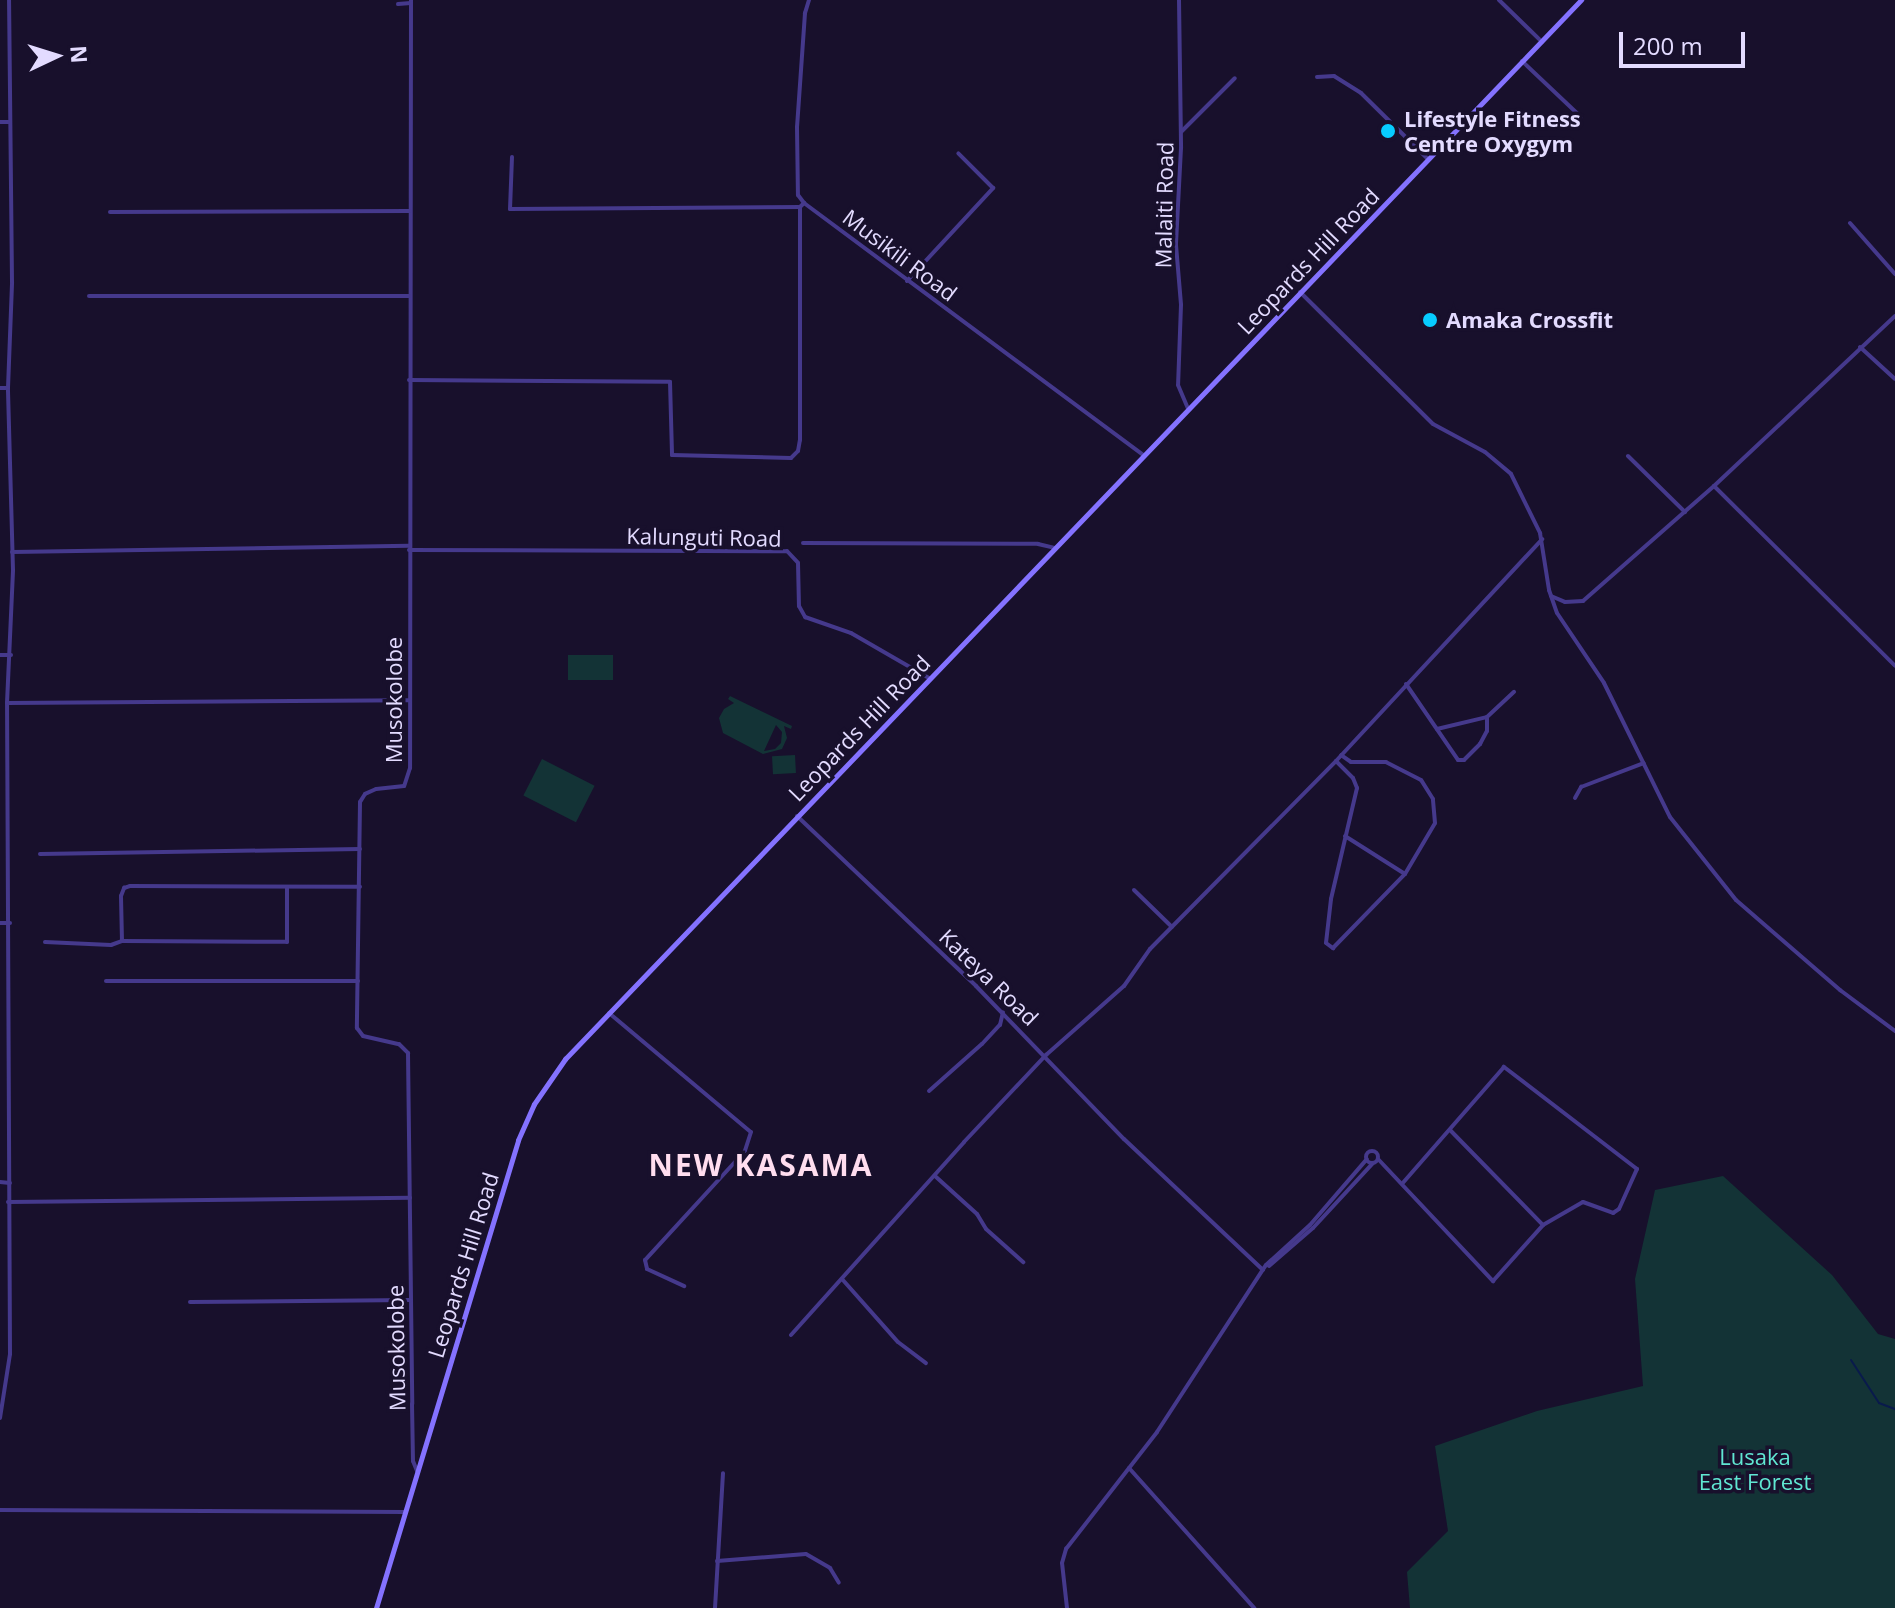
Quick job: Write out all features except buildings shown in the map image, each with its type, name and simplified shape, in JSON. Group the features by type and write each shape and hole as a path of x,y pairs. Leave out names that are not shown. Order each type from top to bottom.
{"main road":[{"name":"Leopards Hill Road","path":"376,1608 525,1122 565,1059 1581,0"}],"street":[{"path":"0,1418 10,1354 7,703 11,655 8,388 12,282 9,0"},
{"path":"409,380 670,382 672,455 791,458 798,451 800,440 802,205 798,195 797,127 805,13 809,0"},
{"name":"Malaiti Road","path":"1179,0 1181,132 1176,233 1181,297 1178,385 1188,408"},
{"path":"1499,0 1542,42"},
{"path":"398,4 411,2"},
{"name":"Musokolobe","path":"411,2 409,779 404,786 376,789 362,797 358,981 359,1033 399,1044 408,1053 413,1455 417,1471"},
{"path":"1522,61 1581,117"},
{"path":"1317,77 1334,76 1361,93 1429,160"},
{"path":"1181,132 1235,78"},
{"path":"0,122 9,122"},
{"path":"907,281 993,188 958,153"},
{"path":"512,157 510,209 802,205"},
{"name":"Musikili Road","path":"802,205 1143,455"},
{"path":"110,212 410,211"},
{"path":"1850,223 1852,229 1895,274"},
{"path":"1300,292 1433,424 1500,462 1521,491 1542,539 1551,596 1557,613 1604,683 1670,817 1736,900 1840,990 1895,1031"},
{"path":"89,296 409,296"},
{"path":"1551,596 1565,602 1583,601 1714,486 1895,316"},
{"path":"1860,347 1895,379"},
{"path":"0,388 8,388"},
{"path":"1628,456 1685,512"},
{"path":"1714,486 1895,666"},
{"path":"791,1335 1046,1055 1124,986 1144,955 1336,761 1542,539"},
{"path":"803,543 1038,544 1055,548"},
{"path":"12,552 409,548"},
{"name":"Kalunguti Road","path":"409,548 787,551 798,563 799,606 805,617 851,633 929,678"},
{"path":"0,655 11,655"},
{"path":"1406,684 1457,760 1461,761 1480,744 1487,731 1487,717"},
{"path":"1437,729 1487,717 1514,692"},
{"path":"7,703 410,700"},
{"path":"1336,761 1353,778 1357,788 1331,899 1327,946 1333,948 1405,874 1434,827 1430,791 1421,780 1390,763 1351,762 1341,755"},
{"path":"1575,798 1581,787 1644,763"},
{"name":"Kateya Road","path":"797,816 1003,1012 1153,1166 1265,1268"},
{"path":"1345,836 1405,874"},
{"path":"40,854 360,849"},
{"path":"45,942 111,945 122,941 287,942 287,887"},
{"path":"122,941 124,888 360,887"},
{"path":"1134,890 1172,927"},
{"path":"0,923 10,923"},
{"path":"106,981 358,981"},
{"path":"608,1012 751,1132 745,1151 645,1260 647,1269 684,1286"},
{"path":"929,1091 1000,1025 1003,1012"},
{"path":"1067,1608 1063,1555 1219,1342 1265,1268 1310,1225 1371,1151 1493,1281 1543,1225 1583,1202 1613,1213 1619,1209 1637,1169 1504,1067 1402,1184"},
{"path":"1450,1130 1543,1225"},
{"path":"1367,1159 1373,1163"},
{"path":"1265,1268 1313,1228 1378,1159"},
{"path":"935,1176 1023,1262"},
{"path":"0,1182 10,1183"},
{"path":"8,1202 411,1198"},
{"path":"842,1279 890,1333 926,1363"},
{"path":"190,1302 411,1300"},
{"path":"1129,1468 1254,1608"},
{"path":"715,1608 723,1473"},
{"path":"0,1510 405,1512"},
{"path":"717,1561 806,1554 830,1568 839,1583"}],"green space":[{"path":"568,655 613,655 613,680 568,680"},
{"path":"730,696 792,726 791,729 784,726 787,738 782,749 763,754 723,733 719,718 724,709 734,703 728,699","holes":["776,725 782,732 781,743 775,749 764,751"]},
{"path":"795,755 796,773 773,774 772,756"},
{"path":"542,759 595,786 576,822 523,796"},
{"name":"Lusaka East Forest","path":"1723,1176 1832,1275 1878,1334 1895,1339 1895,1608 1410,1608 1407,1572 1448,1531 1435,1446 1537,1411 1643,1386 1635,1279 1655,1190"}],"waterway":[{"path":"1851,1360 1879,1403 1895,1409"}],"place":[{"name":"Lifestyle Fitness Centre Oxygym","path":"1388,131"},
{"name":"Amaka Crossfit","path":"1430,320"}],"district":[{"name":"NEW KASAMA","path":"761,1165"}]}
